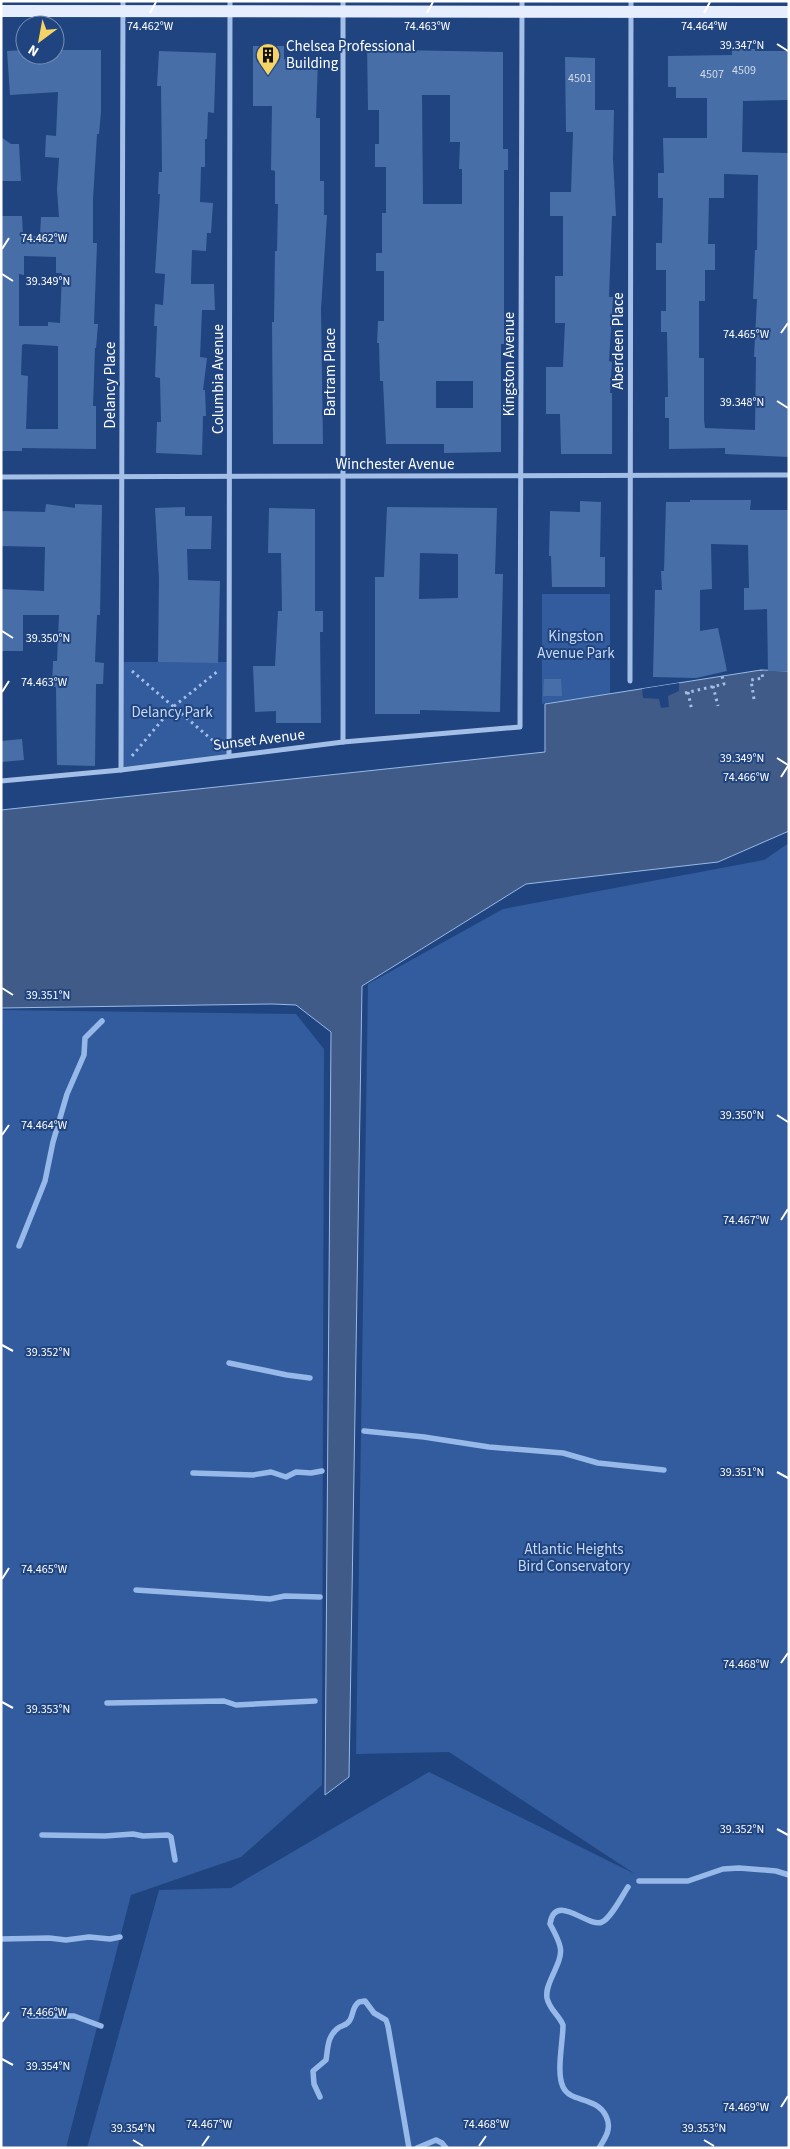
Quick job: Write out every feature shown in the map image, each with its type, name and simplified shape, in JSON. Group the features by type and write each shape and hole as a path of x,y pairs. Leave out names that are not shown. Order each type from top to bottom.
{"main road":[{"path":"1,11 123,6 631,6 789,12"}],"street":[{"name":"Delancy Place","path":"121,770 123,6"},
{"name":"Columbia Avenue","path":"230,6 230,756"},
{"name":"Bartram Place","path":"343,6 343,742"},
{"name":"Kingston Avenue","path":"520,727 522,6"},
{"name":"Aberdeen Place","path":"630,681 631,6"},
{"name":"Winchester Avenue","path":"1,477 789,475"},
{"name":"Sunset Avenue","path":"1,781 121,770 343,742 520,727"}],"path":[{"path":"122,662 230,756"},
{"path":"121,770 173,707 231,662"},
{"path":"754,699 752,680 763,678 762,670"},
{"path":"692,711 686,692 724,684 722,676"},
{"path":"714,686 718,706"}],"green space":[{"name":"Kingston Avenue Park","path":"542,594 610,594 610,694 542,704"},
{"name":"Delancy Park","path":"122,662 231,662 229,756 121,770"},
{"name":"Atlantic Heights Bird Conservatory","path":"789,843 789,2148 87,2148 159,1890 231,1888 429,1772 635,1874 449,1752 356,1754 368,984 503,909 764,860"},
{"path":"1,1010 296,1014 324,1049 322,1785 241,1857 131,1895 66,2148 1,2148"}],"shaded area":[{"path":"761,670 789,671 789,831 718,862 526,884 362,986 349,1777 325,1795 331,1032 296,1005 1,1008 1,810 545,752 545,704"}],"pier":[{"path":"679,683 679,691 668,696 669,707 661,708 659,699 643,698 642,689"}],"building":[{"path":"367,44 398,44 398,50 503,52 503,149 508,149 508,170 504,170 504,344 501,344 501,452 444,453 444,444 386,444 383,381 380,381 379,343 377,343 378,321 384,321 384,271 376,271 376,253 382,253 382,213 386,213 386,167 375,167 375,144 379,144 379,110 368,110","holes":["422,95 450,95 450,142 460,142 459,169 462,169 462,204 423,204","436,381 473,381 473,408 436,408"]},
{"path":"253,46 284,46 284,59 318,59 316,118 320,118 320,181 324,181 324,215 327,215 321,309 323,444 273,444 272,322 274,322 278,204 275,204 275,171 271,170 272,106 253,106"},
{"path":"732,49 789,51 789,100 743,101 742,152 789,153 789,457 725,454 725,448 669,449 669,418 665,418 665,397 668,397 667,332 661,332 661,311 666,311 666,270 656,270 656,243 662,243 663,198 658,198 658,173 664,173 663,138 707,138 707,98 676,98 676,87 668,87 668,56 732,55","holes":["724,174 758,175 757,250 755,250 753,299 757,299 754,357 756,357 755,430 705,428 704,358 699,358 699,301 705,301 705,270 715,270 715,244 708,244 709,198 724,198"]},
{"path":"65,50 101,50 101,112 99,134 97,134 93,199 93,243 97,243 94,324 98,324 95,348 93,406 96,406 96,449 22,448 22,451 1,451 1,216 22,216 23,236 40,236 41,217 59,217 57,190 59,158 45,157 46,135 56,136 58,92 10,95 7,51 15,51 15,65 65,65","holes":["24,256 56,257 56,273 62,273 60,323 48,322 48,326 19,326 19,274 24,275","22,345 58,346 58,429 26,429 28,376 21,375"]},
{"path":"159,51 216,53 214,113 208,112 207,139 205,139 205,167 201,167 200,202 213,203 211,233 207,233 206,251 192,250 191,284 214,284 215,310 202,310 200,357 207,358 203,390 205,390 206,416 203,416 202,455 156,453 157,422 161,422 160,378 155,377 157,326 154,326 155,304 163,305 165,274 155,273 160,194 158,194 159,172 162,172 161,86 157,86"},
{"path":"565,57 595,58 595,110 614,110 613,159 616,216 612,216 609,297 613,297 609,361 612,362 610,393 612,393 612,454 561,454 560,414 546,414 546,367 563,367 565,323 555,323 555,276 563,276 563,216 550,216 550,192 571,192 573,132 566,132"},
{"path":"1,137 11,144 19,144 21,181 1,181"},
{"path":"690,500 751,500 750,510 788,510 789,671 768,671 767,609 744,610 744,588 749,588 748,545 711,544 712,589 700,590 700,631 718,628 727,671 696,678 653,677 655,590 662,590 661,571 664,571 666,502 690,502"},
{"path":"580,501 601,502 600,557 605,557 605,587 552,587 551,556 549,556 550,511 580,512"},
{"path":"46,504 75,508 75,504 102,505 100,615 97,615 95,662 104,663 103,684 96,684 95,766 57,765 56,687 52,687 53,661 57,661 59,615 23,615 23,651 1,651 1,589 44,591 45,547 1,546 1,511 45,512"},
{"path":"185,507 185,516 212,516 211,549 187,549 188,580 220,581 218,663 158,662 159,578 155,508"},
{"path":"387,507 497,508 495,574 503,574 500,712 420,710 420,714 375,714 375,577 384,577","holes":["420,553 458,554 458,598 419,599"]},
{"path":"269,508 315,509 315,611 323,611 323,632 320,632 321,723 276,723 276,711 255,712 253,666 275,666 278,611 282,611 281,553 268,553"},
{"path":"544,679 561,679 562,696 543,696"},
{"path":"22,739 24,760 1,762 1,741"}],"waterway":[{"path":"19,1246 45,1181 53,1142 67,1094 84,1055 85,1038 102,1021"},
{"path":"229,1363 310,1378"},
{"path":"364,1431 424,1437 489,1447 563,1453 598,1463 664,1470"},
{"path":"193,1473 253,1475 271,1472 286,1477 296,1472 311,1473 322,1471"},
{"path":"136,1590 270,1599 285,1596 320,1597"},
{"path":"107,1703 224,1701 236,1705 315,1701"},
{"path":"42,1835 168,1835 171,1837 175,1860"},
{"path":"639,1881 688,1881 723,1869 739,1868 776,1871 789,1875"},
{"path":"599,2148 608,2128 606,2116 596,2105 566,2092 561,2081 560,2065 563,2025 548,2002 547,1995 548,1986 561,1951 550,1924 553,1915 558,1911 573,1913 596,1923 602,1922 613,1912 628,1887"},
{"path":"1,1939 49,1938 66,1940 89,1937 110,1939 120,1937"},
{"path":"320,2097 314,2084 313,2071 326,2060 328,2043 331,2036 349,2022 357,2004 365,2001 374,2013 386,2020 388,2026 409,2148"},
{"path":"30,2016 74,2016 101,2026"},
{"path":"417,2148 436,2140 446,2148"}],"place":[{"name":"Chelsea Professional Building","path":"268,76"}]}
